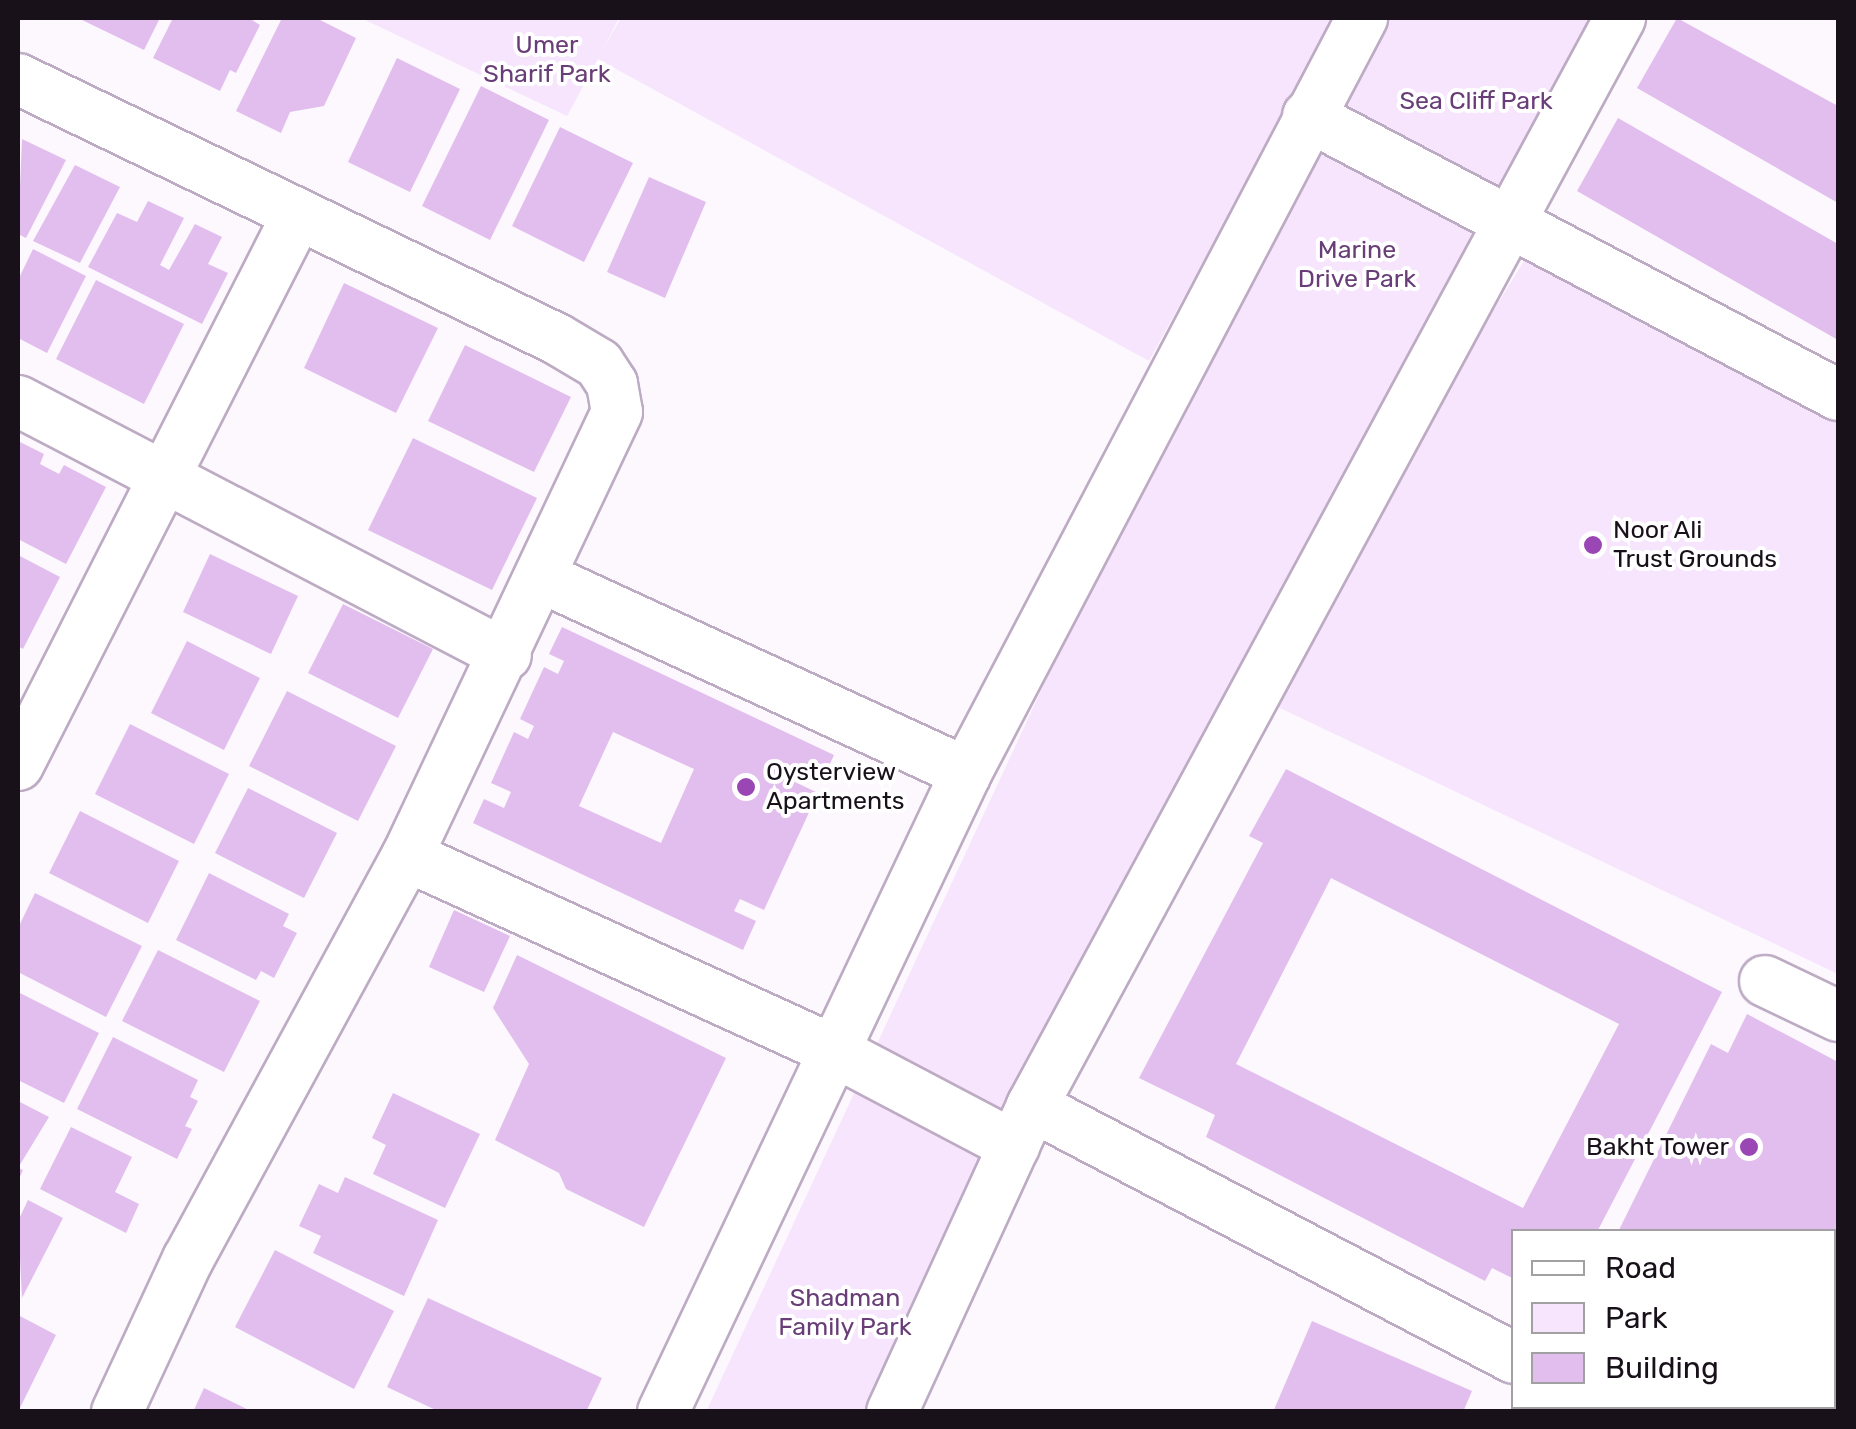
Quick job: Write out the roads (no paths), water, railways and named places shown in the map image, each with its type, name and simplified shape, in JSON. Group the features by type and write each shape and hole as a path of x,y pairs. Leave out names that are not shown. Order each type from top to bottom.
{"street":[{"path":"663,1412 966,773 1362,18"},
{"path":"892,1412 1023,1126 1620,18"},
{"path":"18,79 599,364 612,384 617,412 543,578 407,856 188,1259 116,1412"},
{"path":"1308,116 1838,395"},
{"path":"18,764 160,474 296,218"},
{"path":"18,401 506,655"},
{"path":"543,578 966,773"},
{"path":"407,856 832,1050 1023,1126 1511,1357"},
{"path":"1764,981 1838,1016"}],"place":[{"name":"Noor Ali Trust Grounds","path":"1593,545"},
{"name":"Oysterview Apartments","path":"746,787"},
{"name":"Bakht Tower","path":"1749,1147"}],"park label":[{"name":"Umer Sharif Park","path":"547,60"},
{"name":"Sea Cliff Park","path":"1476,101"},
{"name":"Marine Drive Park","path":"1357,266"},
{"name":"Shadman Family Park","path":"845,1314"}]}
